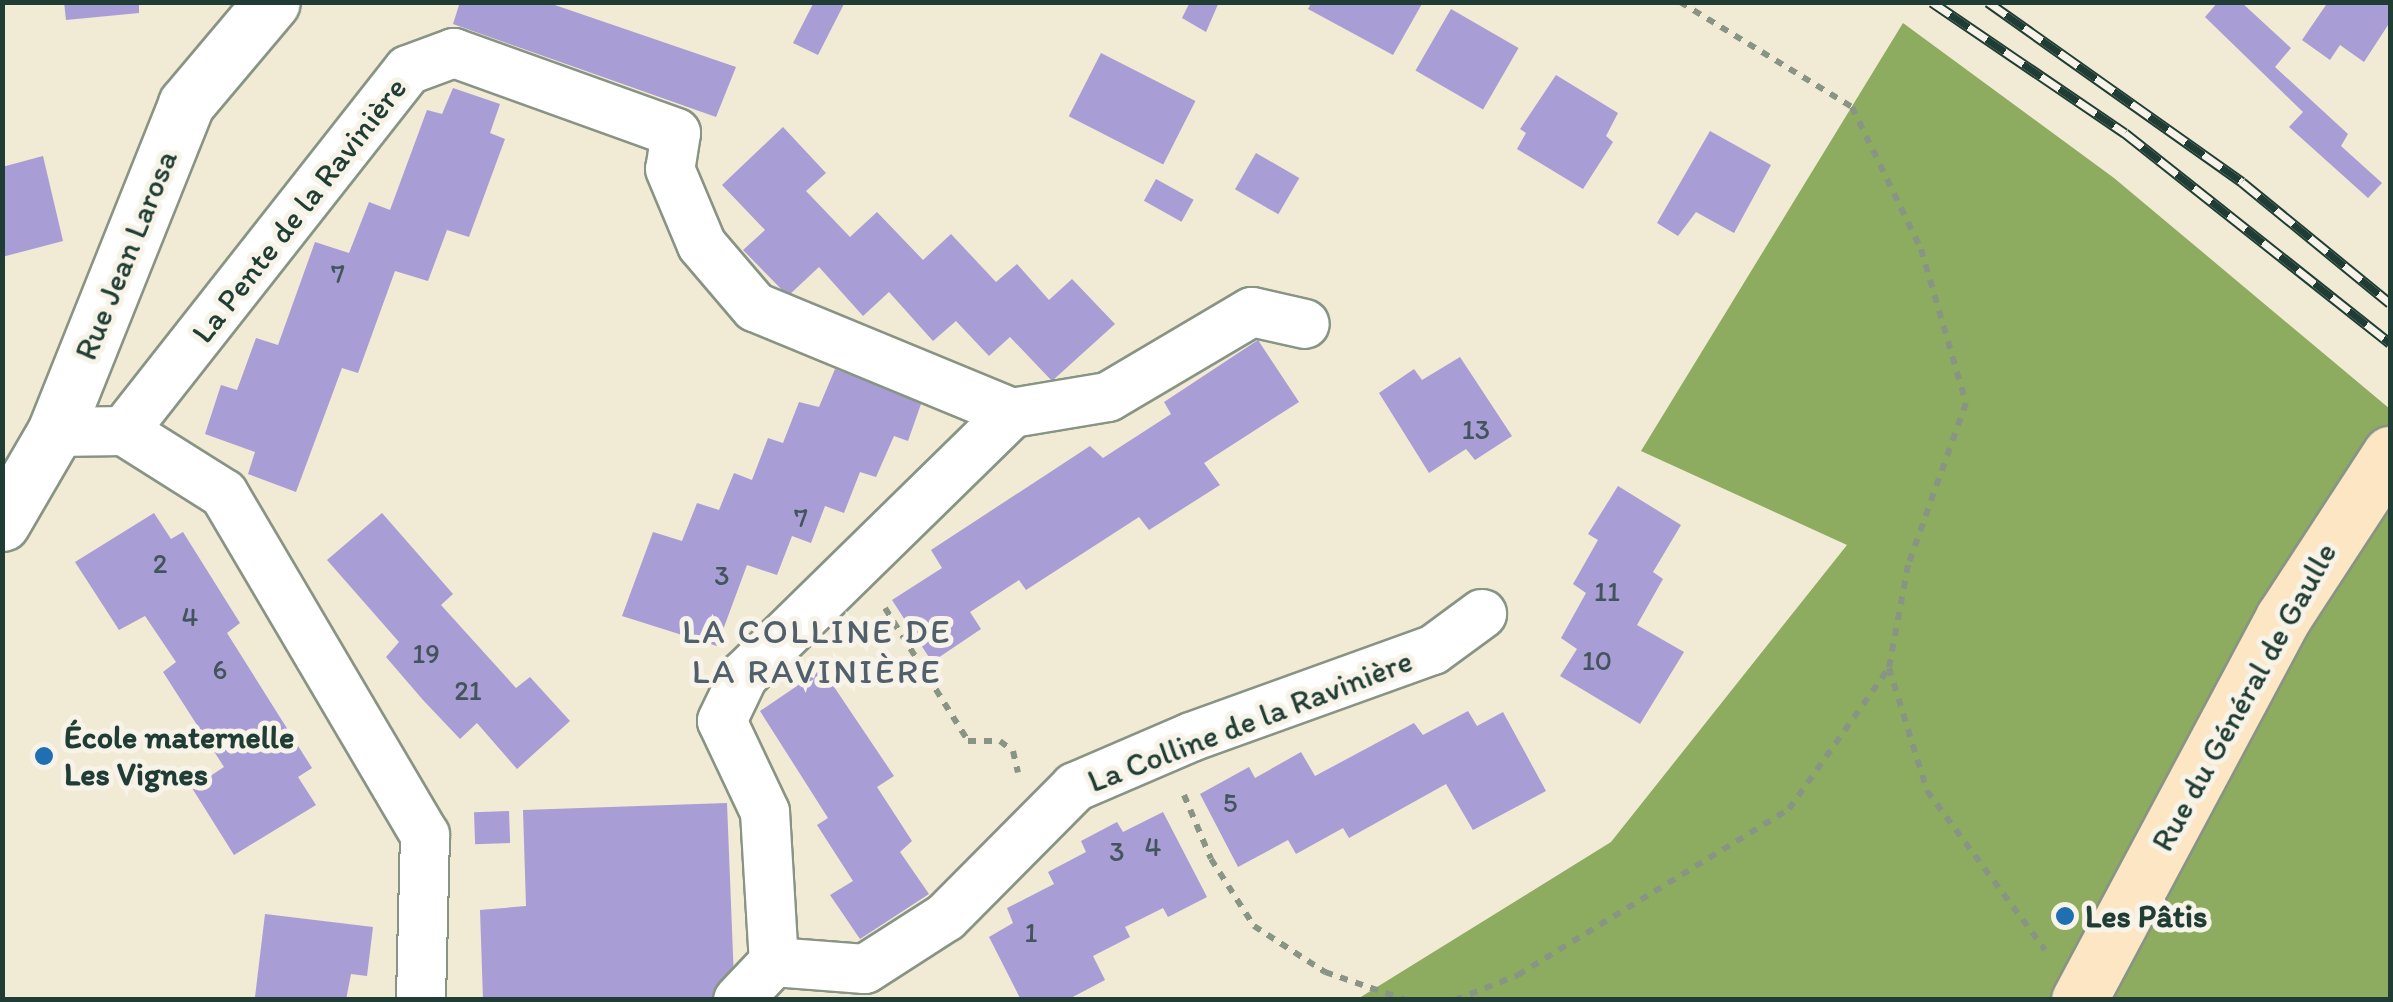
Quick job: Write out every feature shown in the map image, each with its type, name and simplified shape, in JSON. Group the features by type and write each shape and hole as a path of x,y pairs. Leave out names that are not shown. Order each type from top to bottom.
{"main road":[{"name":"Rue du Général de Gaulle","path":"2086,988 2283,618 2378,469"}],"street":[{"name":"Rue Jean Larosa","path":"2,522 56,432 186,104 272,2"},
{"name":"La Pente de la Ravinière","path":"124,431 408,70 454,53 676,132 670,169 702,246 755,307 1012,412"},
{"path":"738,1000 774,962 765,812 722,721 744,675 1012,412 1108,397 1252,312 1304,324"},
{"path":"56,432 124,431 224,494 425,835 421,1000"},
{"name":"La Colline de la Ravinière","path":"774,962 865,969 946,917 1075,787 1164,749 1432,650 1482,614"}],"path":[{"path":"1455,1000 1518,974 1788,809 1889,668 1908,565 1966,404 1921,249 1852,107 1680,2"},
{"path":"858,564 968,741 1000,741"},
{"path":"1889,668 1928,791 2037,946 2086,988"},
{"path":"1164,749 1211,859 1254,926 1324,972 1406,1000"}],"green space":[{"path":"1903,23 2114,178 2390,409 2390,999 1356,1000 1611,842 1847,545 1641,451"}],"building":[{"path":"64,2 139,2 139,13 66,20"},
{"path":"460,2 546,2 736,67 716,117 453,24"},
{"path":"814,2 845,2 818,55 793,43"},
{"path":"1190,2 1219,2 1206,32 1182,18"},
{"path":"1312,2 1423,2 1393,55 1308,9"},
{"path":"2218,2 2241,2 2291,48 2275,67 2348,134 2341,146 2382,183 2368,198 2289,127 2303,112 2205,17"},
{"path":"2328,2 2390,2 2390,22 2364,62 2340,45 2330,60 2302,40"},
{"path":"1451,9 1519,48 1483,109 1416,70"},
{"path":"1101,53 1195,101 1163,164 1069,116"},
{"path":"1556,75 1618,113 1606,136 1613,142 1583,189 1517,149 1526,133 1520,129"},
{"path":"453,88 500,104 490,133 505,139 469,237 447,230 428,281 395,271 358,373 342,368 296,492 248,474 255,452 205,434 221,385 237,390 256,338 278,345 315,242 349,253 369,202 390,210 427,110 442,114"},
{"path":"783,127 826,173 806,191 850,237 877,212 923,260 951,234 996,282 1017,264 1049,300 1072,279 1115,324 1052,381 1010,337 989,356 956,321 933,341 889,292 863,316 819,267 788,296 743,250 765,230 722,185"},
{"path":"1710,131 1771,165 1734,233 1696,212 1678,236 1657,223"},
{"path":"1256,153 1299,178 1278,214 1235,189"},
{"path":"43,156 63,241 2,257 2,167"},
{"path":"1156,179 1194,200 1181,222 1144,201"},
{"path":"1258,340 1299,402 1204,463 1220,485 1149,530 1139,517 1026,590 1019,580 970,612 981,629 932,662 892,600 942,568 931,550 1090,446 1103,458 1171,414 1164,402"},
{"path":"1460,357 1512,436 1475,460 1466,449 1429,473 1379,393 1414,369 1422,380"},
{"path":"835,369 922,401 908,441 894,436 876,477 860,472 844,513 825,506 811,543 792,536 777,575 747,565 717,646 622,616 653,532 682,541 697,503 719,510 734,473 752,480 768,438 783,443 799,402 819,407"},
{"path":"1618,486 1681,525 1653,572 1663,579 1637,625 1684,652 1640,724 1560,676 1577,649 1561,638 1586,593 1573,584 1598,540 1588,534"},
{"path":"154,513 171,539 183,532 240,623 227,633 312,768 298,777 316,805 234,855 192,788 224,767 163,672 176,662 145,616 119,630 75,562"},
{"path":"382,513 453,594 441,605 516,688 530,677 570,721 517,769 477,723 460,739 423,700 386,657 399,642 327,560"},
{"path":"822,669 894,776 877,787 912,841 900,852 929,894 860,939 830,895 853,881 817,825 828,818 760,711"},
{"path":"1468,711 1477,726 1503,712 1546,791 1473,830 1446,784 1349,838 1343,828 1296,854 1288,840 1238,867 1200,794 1249,767 1255,778 1301,752 1315,776 1414,723 1423,735"},
{"path":"727,803 734,980 716,1000 483,1000 480,910 526,906 523,810"},
{"path":"509,811 510,843 475,844 474,812"},
{"path":"1163,812 1207,897 1168,917 1163,908 1125,927 1130,937 1093,956 1105,980 1067,1000 1021,1000 989,937 1013,923 1007,908 1054,884 1048,872 1086,852 1081,841 1117,822 1123,832"},
{"path":"265,914 373,927 367,976 351,974 346,1000 255,997"}],"railway":[{"path":"1932,2 2125,133 2390,343"},
{"path":"1988,2 2242,182 2390,303"}],"place":[{"name":"École maternelle Les Vignes","path":"44,756"},
{"name":"Les Pâtis","path":"2065,916"}],"district":[{"name":"LA COLLINE DE LA RAVINIÈRE","path":"817,651"}]}
